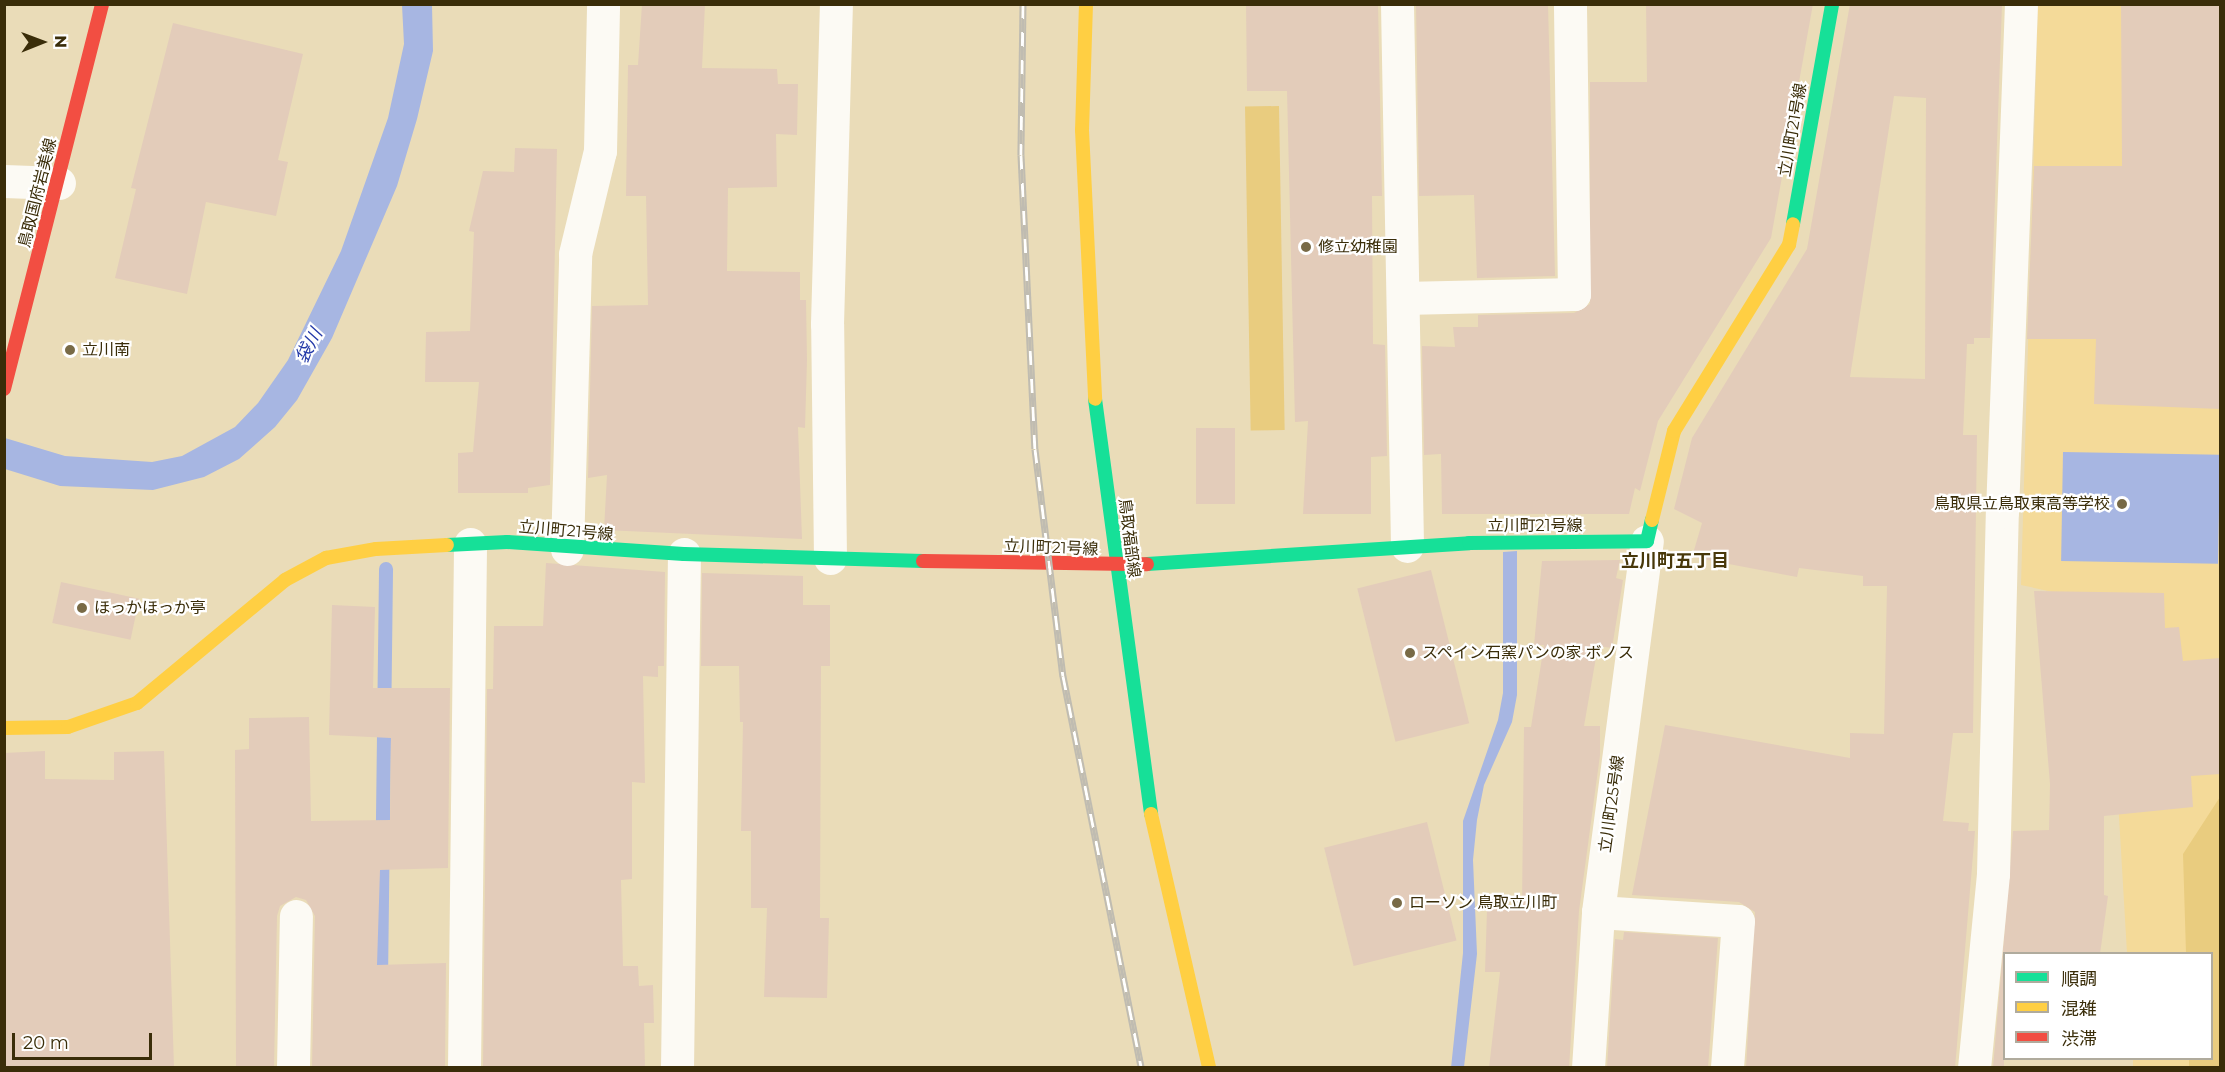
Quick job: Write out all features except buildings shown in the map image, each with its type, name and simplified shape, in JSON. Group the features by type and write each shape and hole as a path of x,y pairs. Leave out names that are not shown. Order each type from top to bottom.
{"street":[{"name":"鳥取国府岩美線","path":"4,389 59,183 102,4"},
{"path":"567,549 575,254 600,151 603,4"},
{"path":"830,558 827,324 836,4"},
{"name":"鳥取福部線","path":"1086,4 1082,130 1096,411 1154,834 1209,1068"},
{"path":"1397,4 1407,546"},
{"path":"1403,298 1574,294 1570,4"},
{"name":"立川町21号線","path":"4,728 68,727 137,703 285,580 326,558 376,549 526,543 567,549 684,554 1116,566 1407,546 1647,542 1674,431 1789,245 1832,4"},
{"path":"1974,1068 1993,874 2001,512 2021,4"},
{"path":"4,181 59,183"},
{"name":"立川町25号線","path":"1588,1068 1598,912 1647,542"},
{"path":"464,1068 470,544"},
{"path":"677,1068 684,554"},
{"path":"1598,912 1738,921 1727,1068"},
{"path":"293,1068 296,916"}],"shaded area":[{"name":"鳥取県立鳥取東高等学校","path":"2038,5 2220,5 2220,1067 2133,1067 2133,1060 2213,1060 2213,952 2127,952 2113,714 2089,600 2021,585"},
{"path":"1279,106 1285,430 1251,431 1245,107"},
{"path":"2220,797 2220,1067 2189,1067 2189,1060 2213,1060 2213,952 2186,952 2183,854"}],"water":[{"name":"袋川","path":"402,5 432,5 433,51 417,119 397,186 332,338 297,400 275,427 239,459 204,477 153,490 60,486 5,469 5,438 65,456 152,462 182,456 235,427 258,403 288,360 341,251 388,118 404,44"},
{"path":"2063,452 2220,455 2218,564 2061,561"},
{"path":"1517,551 1517,695 1512,722 1484,785 1477,820 1473,860 1477,954 1464,1067 1451,1068 1463,953 1463,821 1498,720 1503,693 1503,552"}],"waterway":[{"path":"381,981 386,569"}],"railway":[{"path":"1023,4 1021,155 1035,449 1063,676 1141,1068"}],"traffic: fast":[{"path":"1793,224 1832,4"},
{"path":"1095,399 1151,814"},
{"path":"1147,564 1469,543 1647,541 1652,520"},
{"path":"447,545 507,542 684,554 923,561"}],"traffic: slow":[{"path":"1086,4 1082,130 1095,399"},
{"path":"1652,520 1674,431 1789,245 1793,224"},
{"path":"4,728 68,727 137,703 285,580 326,558 376,549 447,545"},
{"path":"1151,814 1209,1068"}],"traffic: jam":[{"path":"4,389 102,4"},
{"path":"923,561 1147,564"}],"place":[{"name":"修立幼稚園","path":"1306,247"},
{"name":"立川南","path":"70,350"},
{"name":"鳥取県立鳥取東高等学校","path":"2122,504"},
{"name":"ほっかほっか亭","path":"82,608"},
{"name":"スペイン石窯パンの家 ボノス","path":"1410,653"},
{"name":"ローソン 鳥取立川町","path":"1397,903"}],"district":[{"name":"立川町五丁目","path":"1675,561"}]}
